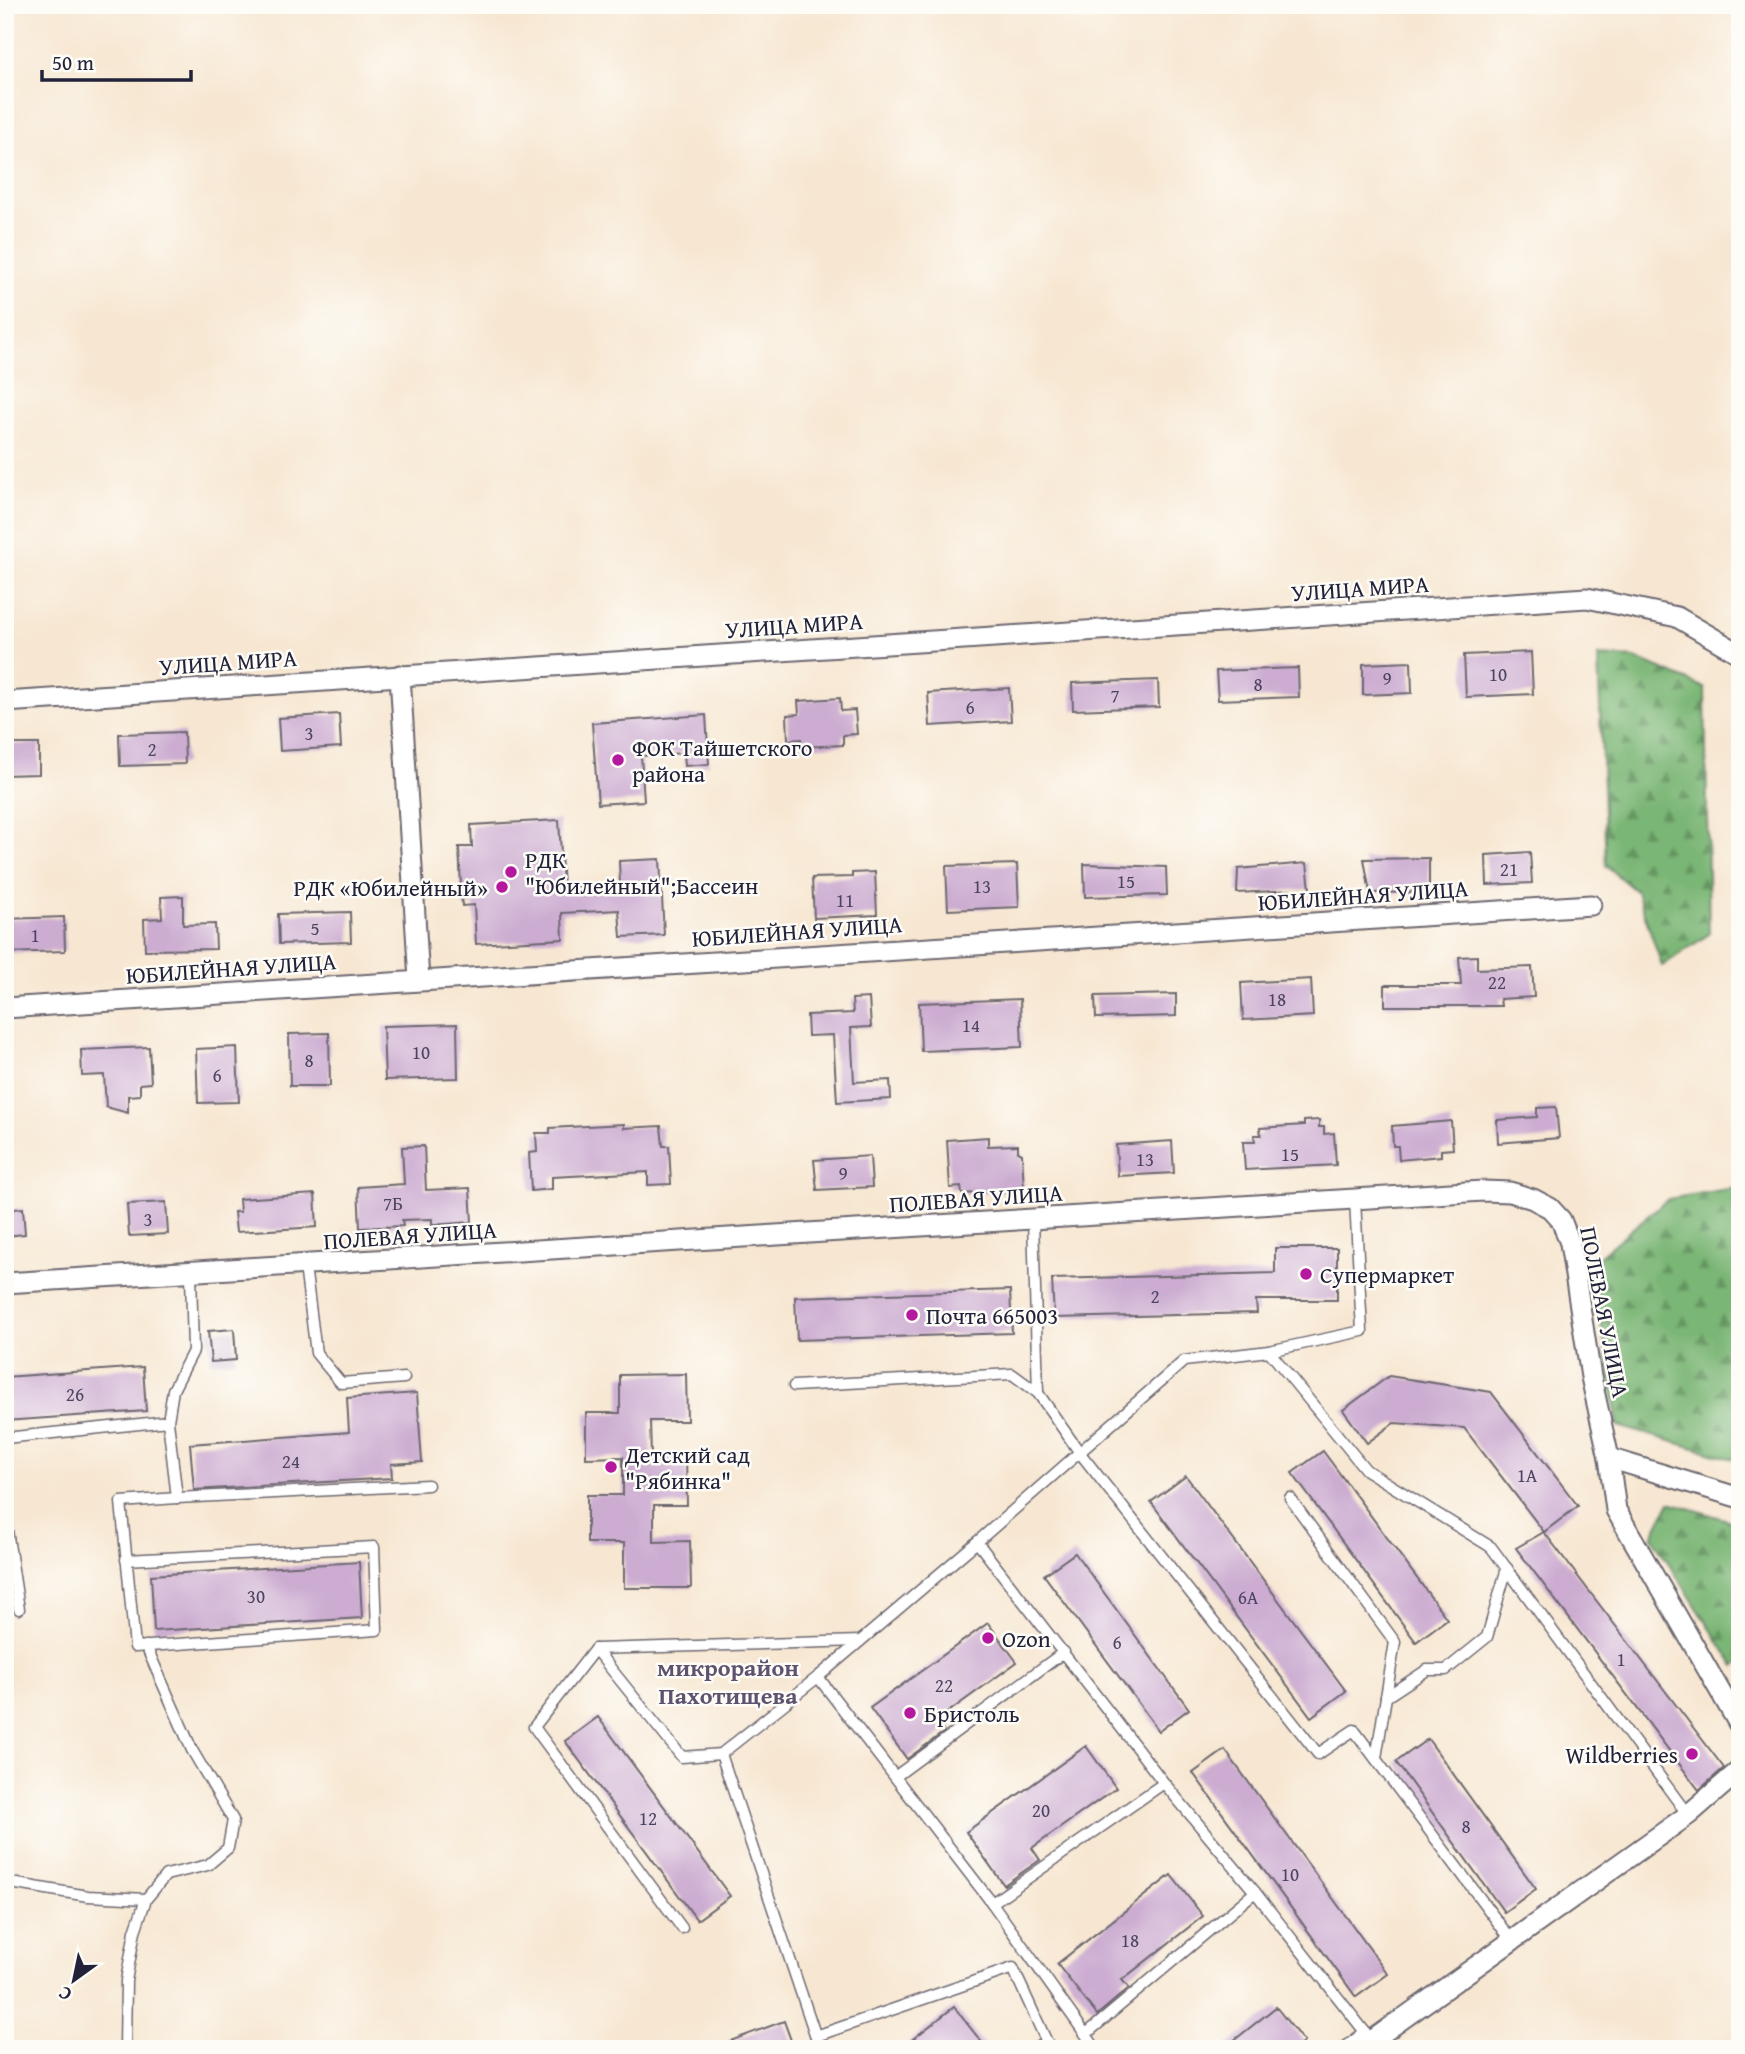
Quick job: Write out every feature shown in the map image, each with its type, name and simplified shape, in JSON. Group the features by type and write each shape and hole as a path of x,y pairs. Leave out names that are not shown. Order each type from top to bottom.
{"street":[{"name":"УЛИЦА МИРА","path":"5,702 1587,598 1677,617 1740,654"},
{"path":"400,675 419,980"},
{"name":"ЮБИЛЕЙНАЯ УЛИЦА","path":"5,1008 1591,905"},
{"name":"ПОЛЕВАЯ УЛИЦА","path":"5,1283 1483,1191 1510,1192 1550,1208 1562,1220 1570,1243 1591,1377 1609,1458"},
{"path":"1740,1498 1609,1458 1616,1510 1740,1726"},
{"path":"1370,2041 1688,1815 1740,1770"}],"lane":[{"path":"595,1649 682,1757 721,1754 818,1678 1184,1361 1269,1351 1362,1331 1354,1200"},
{"path":"1032,1219 1038,1393"},
{"path":"305,1266 316,1353 341,1383 404,1378"},
{"path":"177,1498 168,1421 173,1390 193,1351 191,1273"},
{"path":"1269,1351 1366,1470 1491,1547 1688,1815"},
{"path":"794,1387 1012,1374 1038,1393 1080,1453 1318,1754 1354,1730 1512,1941"},
{"path":"5,1438 168,1421"},
{"path":"127,1560 373,1547 377,1630 135,1647 121,1502 428,1485"},
{"path":"1290,1498 1395,1642 1376,1758"},
{"path":"5,1517 19,1609"},
{"path":"977,1542 1164,1783 1255,1892 1370,2041 1343,2049"},
{"path":"1386,1697 1427,1670 1446,1670 1487,1637 1507,1568"},
{"path":"595,1649 861,1641"},
{"path":"125,2049 126,1981 135,1931 146,1899 166,1875 208,1864 228,1848 233,1820 192,1750 146,1646"},
{"path":"595,1649 534,1727 682,1928"},
{"path":"895,1776 1064,1652"},
{"path":"818,1678 992,1903 1096,2049"},
{"path":"721,1754 820,2049"},
{"path":"992,1903 1164,1783"},
{"path":"5,1882 88,1896 146,1899"},
{"path":"1086,2034 1255,1892"},
{"path":"816,2036 1013,1968 1048,2046 1034,2049"}],"green space":[{"path":"1598,656 1635,658 1705,688 1709,934 1662,966 1637,892 1606,866"},
{"path":"1740,1187 1740,1461 1618,1426 1591,1263 1668,1199"},
{"path":"1670,1502 1740,1524 1740,1662 1735,1667 1652,1537"}],"building":[{"path":"1531,652 1533,694 1466,697 1464,655"},
{"path":"1411,662 1412,693 1363,695 1363,664"},
{"path":"1298,668 1299,697 1218,700 1216,671"},
{"path":"1158,680 1159,707 1073,710 1072,683"},
{"path":"1009,688 1011,721 930,726 928,693"},
{"path":"840,698 841,711 855,710 857,734 843,735 843,745 801,747 801,739 788,740 787,715 799,714 798,701"},
{"path":"339,714 341,747 280,751 278,718"},
{"name":"РДК \"Юбилейный\";Бассеин","path":"706,715 709,764 685,766 684,753 641,756 644,801 598,804 592,723"},
{"path":"184,732 185,764 120,766 119,734"},
{"path":"5,744 39,744 39,774 5,775"},
{"name":"РДК \"Юбилейный\";Бассеин","path":"559,820 563,887 620,884 619,861 660,859 664,935 621,937 619,910 562,913 563,939 476,944 474,905 462,906 459,847 472,847 471,825"},
{"path":"1530,852 1532,883 1487,885 1486,855"},
{"path":"1429,858 1429,892 1370,893 1364,859"},
{"path":"1307,863 1310,889 1237,893 1238,869"},
{"path":"1017,864 1019,907 948,910 946,866"},
{"path":"1084,864 1166,867 1167,895 1085,897"},
{"path":"875,872 877,915 814,918 812,878 852,877 852,873"},
{"path":"183,896 183,925 215,924 216,949 145,950 144,919 162,918 161,897"},
{"path":"350,912 351,942 279,944 278,914"},
{"path":"64,917 65,951 5,953 5,919"},
{"path":"1477,956 1477,969 1532,967 1534,997 1500,999 1501,1006 1385,1006 1385,985 1461,985 1459,957"},
{"path":"1311,979 1313,1016 1243,1020 1241,983"},
{"path":"1176,994 1176,1016 1096,1018 1095,996"},
{"path":"869,998 871,1027 851,1028 854,1082 890,1080 891,1099 837,1102 833,1035 808,1036 807,1015 853,1013 852,999"},
{"path":"1020,999 1022,1047 921,1051 919,1003"},
{"path":"457,1024 458,1078 385,1080 383,1026"},
{"path":"329,1033 330,1086 290,1086 289,1034"},
{"path":"149,1047 151,1083 140,1084 140,1095 128,1096 128,1113 106,1107 104,1075 82,1076 81,1050"},
{"path":"237,1047 239,1102 198,1103 196,1049"},
{"path":"1556,1107 1559,1138 1498,1143 1497,1120 1537,1117 1537,1108"},
{"path":"1319,1120 1319,1127 1324,1127 1324,1134 1334,1133 1336,1165 1245,1170 1243,1142 1255,1142 1254,1135 1261,1135 1260,1128 1304,1125 1304,1121"},
{"path":"1451,1121 1453,1149 1441,1150 1441,1156 1399,1160 1398,1146 1393,1146 1392,1126"},
{"path":"624,1124 624,1128 661,1126 663,1146 669,1146 671,1184 648,1185 648,1172 552,1177 552,1189 531,1191 529,1153 537,1152 536,1133 550,1133 550,1128"},
{"path":"988,1137 988,1146 1018,1145 1018,1152 1022,1154 1024,1190 962,1194 961,1187 950,1188 947,1140"},
{"path":"1172,1141 1174,1173 1118,1176 1116,1145"},
{"path":"424,1146 426,1190 470,1188 472,1222 432,1225 432,1219 402,1220 403,1226 360,1228 358,1187 404,1184 402,1147"},
{"path":"870,1156 872,1187 817,1190 814,1160"},
{"path":"315,1194 317,1227 236,1232 234,1212 240,1212 239,1199"},
{"path":"166,1202 168,1234 129,1236 127,1204"},
{"path":"23,1208 25,1234 5,1236 5,1210"},
{"path":"1275,1248 1337,1248 1337,1300 1256,1300 1257,1313 1054,1318 1052,1279 1275,1273"},
{"path":"1010,1290 1012,1333 797,1340 795,1297"},
{"path":"234,1329 236,1360 211,1362 208,1331"},
{"path":"143,1367 146,1411 5,1421 5,1377"},
{"path":"686,1374 687,1421 650,1421 651,1457 686,1457 687,1505 654,1505 654,1542 690,1541 691,1588 624,1588 624,1543 587,1543 587,1495 623,1495 623,1457 586,1458 586,1413 620,1413 620,1375"},
{"path":"1389,1376 1491,1392 1578,1506 1544,1532 1464,1428 1394,1423 1367,1443 1343,1410"},
{"path":"417,1393 422,1462 391,1464 392,1478 194,1490 190,1444 349,1432 347,1398"},
{"path":"1323,1451 1447,1619 1416,1642 1292,1473"},
{"path":"1186,1476 1346,1691 1311,1717 1151,1502"},
{"path":"1544,1532 1724,1768 1699,1790 1516,1548"},
{"path":"1075,1553 1189,1709 1159,1731 1044,1575"},
{"path":"359,1562 362,1618 154,1631 151,1575"},
{"path":"988,1623 1017,1662 936,1721 944,1732 907,1759 870,1708"},
{"path":"598,1717 730,1896 697,1920 565,1741"},
{"path":"1428,1739 1536,1889 1504,1912 1396,1762"},
{"path":"1086,1746 1116,1788 1032,1848 1040,1860 1004,1885 966,1832"},
{"path":"1225,1750 1388,1974 1356,1997 1193,1773"},
{"path":"1171,1875 1203,1916 1122,1980 1129,1988 1097,2015 1057,1964"},
{"path":"954,2007 987,2049 900,2049"},
{"path":"1276,2007 1304,2042 1296,2049 1223,2049"},
{"path":"784,2021 794,2049 714,2047"}],"place":[{"name":"ФОК Тайшетского района","path":"618,760"},
{"name":"РДК \"Юбилейный\";Бассеин","path":"511,872"},
{"name":"РДК «Юбилейный»","path":"502,887"},
{"name":"Супермаркет","path":"1306,1274"},
{"name":"Почта 665003","path":"912,1315"},
{"name":"Детский сад \"Рябинка\"","path":"611,1467"},
{"name":"Ozon","path":"988,1638"},
{"name":"Бристоль","path":"910,1713"},
{"name":"Wildberries","path":"1692,1754"}],"district":[{"name":"микрорайон Пахотищева","path":"728,1681"}]}
